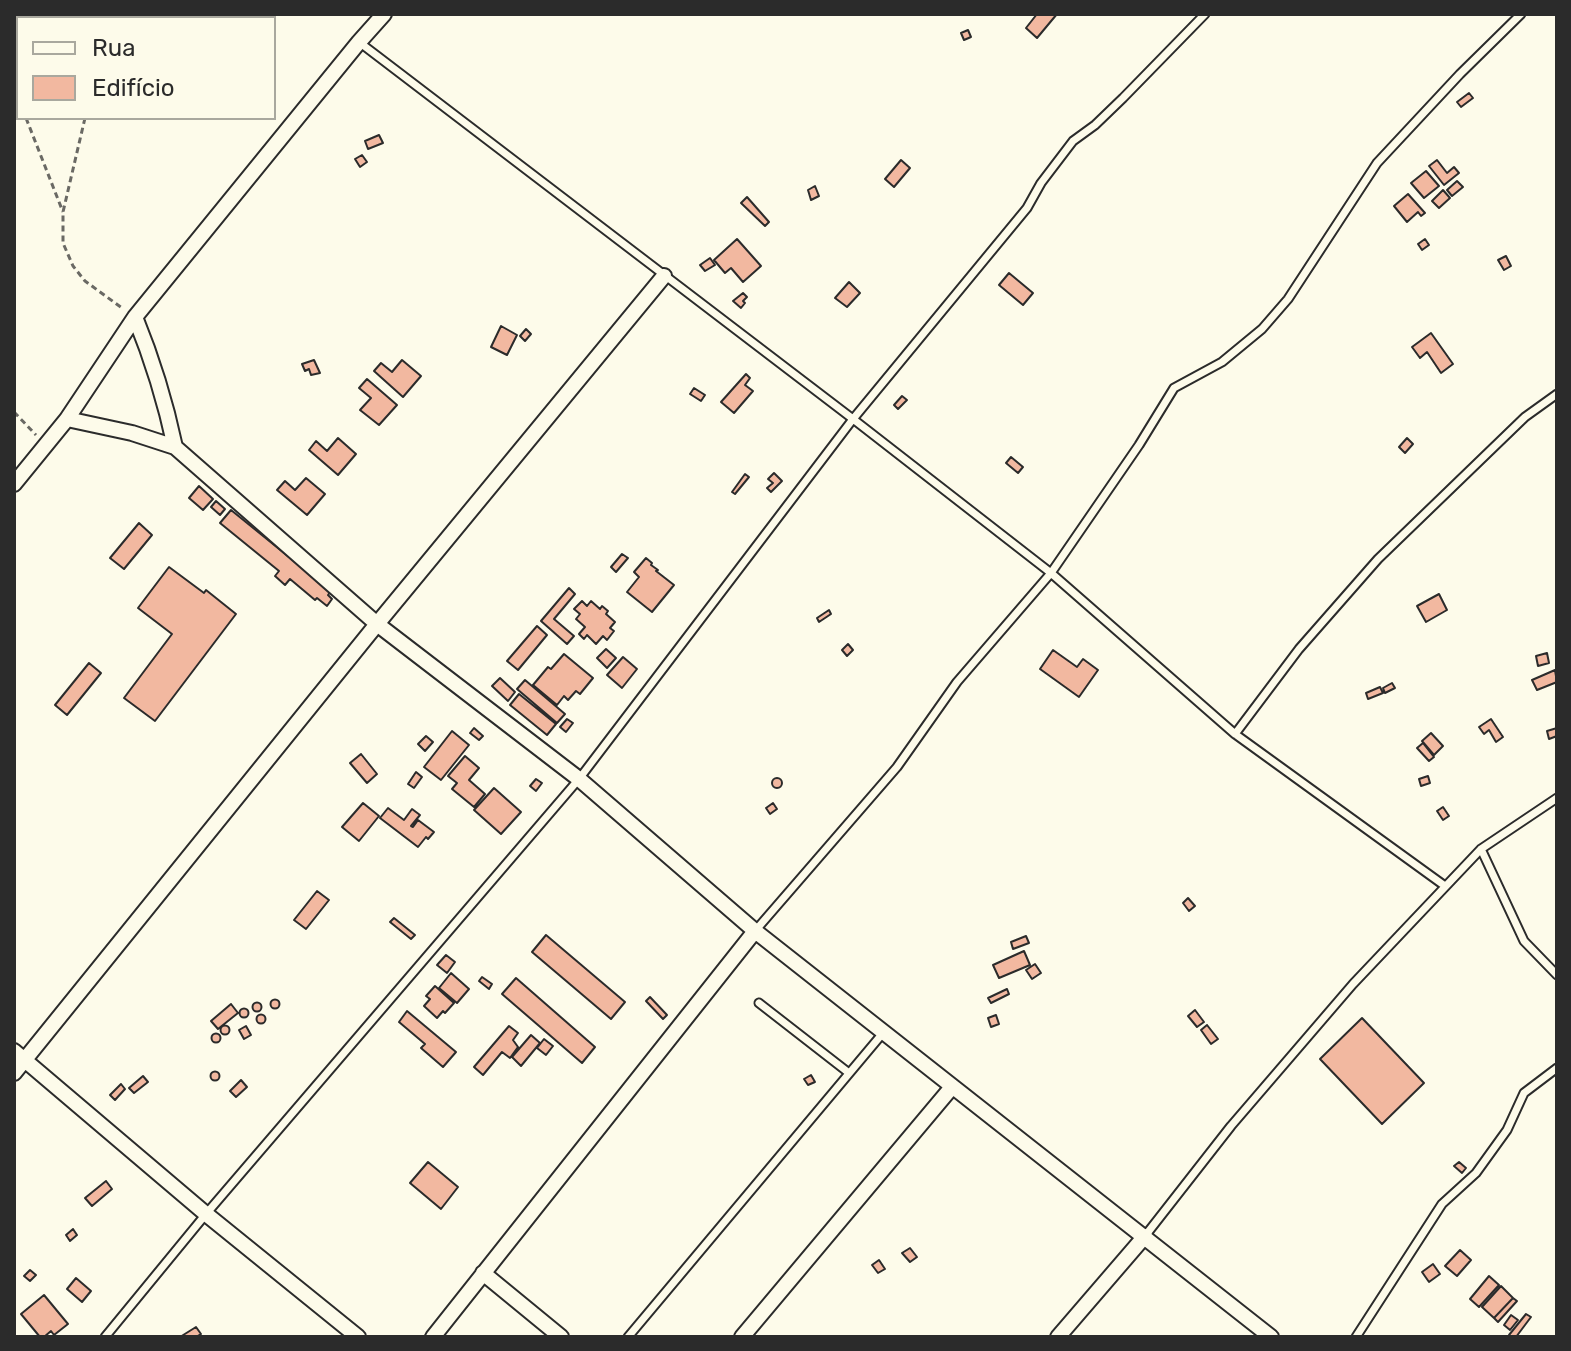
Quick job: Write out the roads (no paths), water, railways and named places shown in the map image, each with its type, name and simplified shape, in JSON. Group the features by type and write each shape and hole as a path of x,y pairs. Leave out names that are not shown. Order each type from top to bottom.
{"street":[{"path":"14,484 67,419 135,317 384,14"},
{"path":"14,1073 20,1055 664,276"},
{"path":"135,317 166,402 175,447"},
{"path":"67,419 132,433 175,447 377,624 579,779 755,931 1271,1337"},
{"path":"433,1337 755,931"},
{"path":"20,1055 206,1214 358,1337"},
{"path":"742,1337 952,1087"},
{"path":"1058,1337 1145,1236"},
{"path":"483,1273 561,1337"}],"lane":[{"path":"105,1337 206,1214 579,779 853,419 1027,208 1065,150 1123,98 1205,14"},
{"path":"755,931 897,767 957,682 1051,573 1139,445 1174,388 1222,362 1262,329 1288,299 1377,163 1521,14"},
{"path":"359,42 1051,573 1235,734 1445,886"},
{"path":"1235,734 1299,649 1378,559 1525,417 1557,394"},
{"path":"1145,1236 1231,1126 1353,984 1445,886 1481,849 1557,798"},
{"path":"1481,849 1524,941 1557,975"},
{"path":"759,1003 849,1073"},
{"path":"628,1337 883,1033"},
{"path":"1356,1337 1442,1204 1476,1173 1507,1130 1524,1093 1557,1068"}]}
